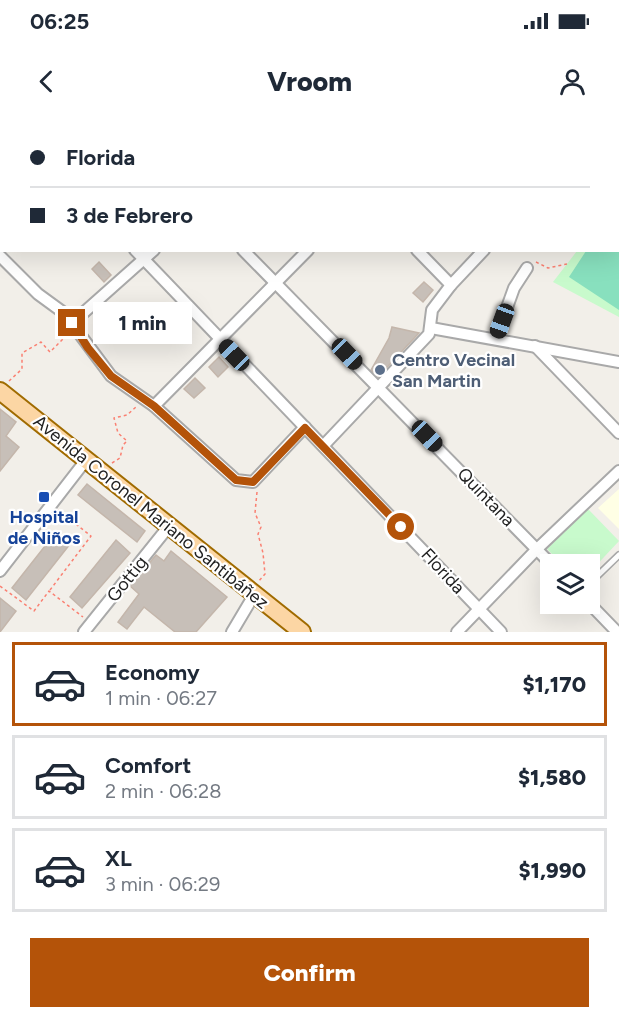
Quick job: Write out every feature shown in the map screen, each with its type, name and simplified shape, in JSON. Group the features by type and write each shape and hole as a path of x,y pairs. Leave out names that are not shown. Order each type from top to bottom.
{"main road":[{"name":"Avenida Coronel Mariano Santibáñez","path":"0,391 170,526 256,589 301,632"}],"street":[{"name":"Florida","path":"137,252 501,632"},
{"path":"70,324 152,252"},
{"name":"Quintana","path":"245,252 542,554"},
{"path":"154,406 306,252"},
{"path":"419,252 451,285"},
{"path":"324,445 425,339 431,328 432,310 451,285 482,252"},
{"path":"0,256 70,324 111,376 154,406 236,480 253,482 305,428"},
{"path":"496,338 514,288 527,268"},
{"path":"431,328 496,338 619,363"},
{"path":"534,346 619,433"},
{"path":"0,571 86,460"},
{"path":"457,632 537,549 619,471"},
{"name":"Gottig","path":"88,628 170,526"},
{"path":"232,632 256,589"},
{"path":"599,614 616,632"}],"lane":[{"path":"600,573 619,555"}],"path":[{"path":"527,268 537,262 548,268 567,264"},
{"path":"0,385 11,380 22,369 22,353 40,342 50,352 67,337 70,324"},
{"path":"113,462 120,458 123,445 127,441 118,433 114,418 127,415 143,400"},
{"path":"256,589 265,574 258,534 261,527 254,504 259,496"},
{"path":"0,586 34,611 91,536 53,505"},
{"path":"49,591 88,628"}],"shaded area":[{"path":"619,489 619,529 598,508"}],"green space":[{"path":"576,252 619,252 619,317 553,282"},
{"path":"585,252 619,252 619,310 569,277"},
{"path":"588,509 619,541 600,561 600,554 552,554 547,549"}],"building":[{"path":"99,262 111,275 104,282 92,269"},
{"path":"424,282 433,290 423,302 413,293"},
{"path":"392,327 419,333 378,377 371,370 389,338"},
{"path":"219,357 228,367 218,377 209,367"},
{"path":"195,378 205,388 194,398 184,389"},
{"path":"0,409 16,422 6,436 19,447 0,471"},
{"path":"87,484 145,531 137,542 78,495"},
{"path":"56,532 70,544 26,600 12,588"},
{"path":"116,540 130,553 82,608 70,597"},
{"path":"171,551 227,597 196,632 175,632 144,607 127,629 118,622 139,594 130,586 156,555 164,561"},
{"path":"0,598 16,611 0,632"}],"place":[{"name":"Centro Vecinal San Martin","path":"380,370"},
{"name":"Hospital de Niños","path":"44,497"}],"route":[{"path":"72,323 88,348 111,376 154,406 236,480 242,483 253,482 305,428 324,445 401,527"}]}
